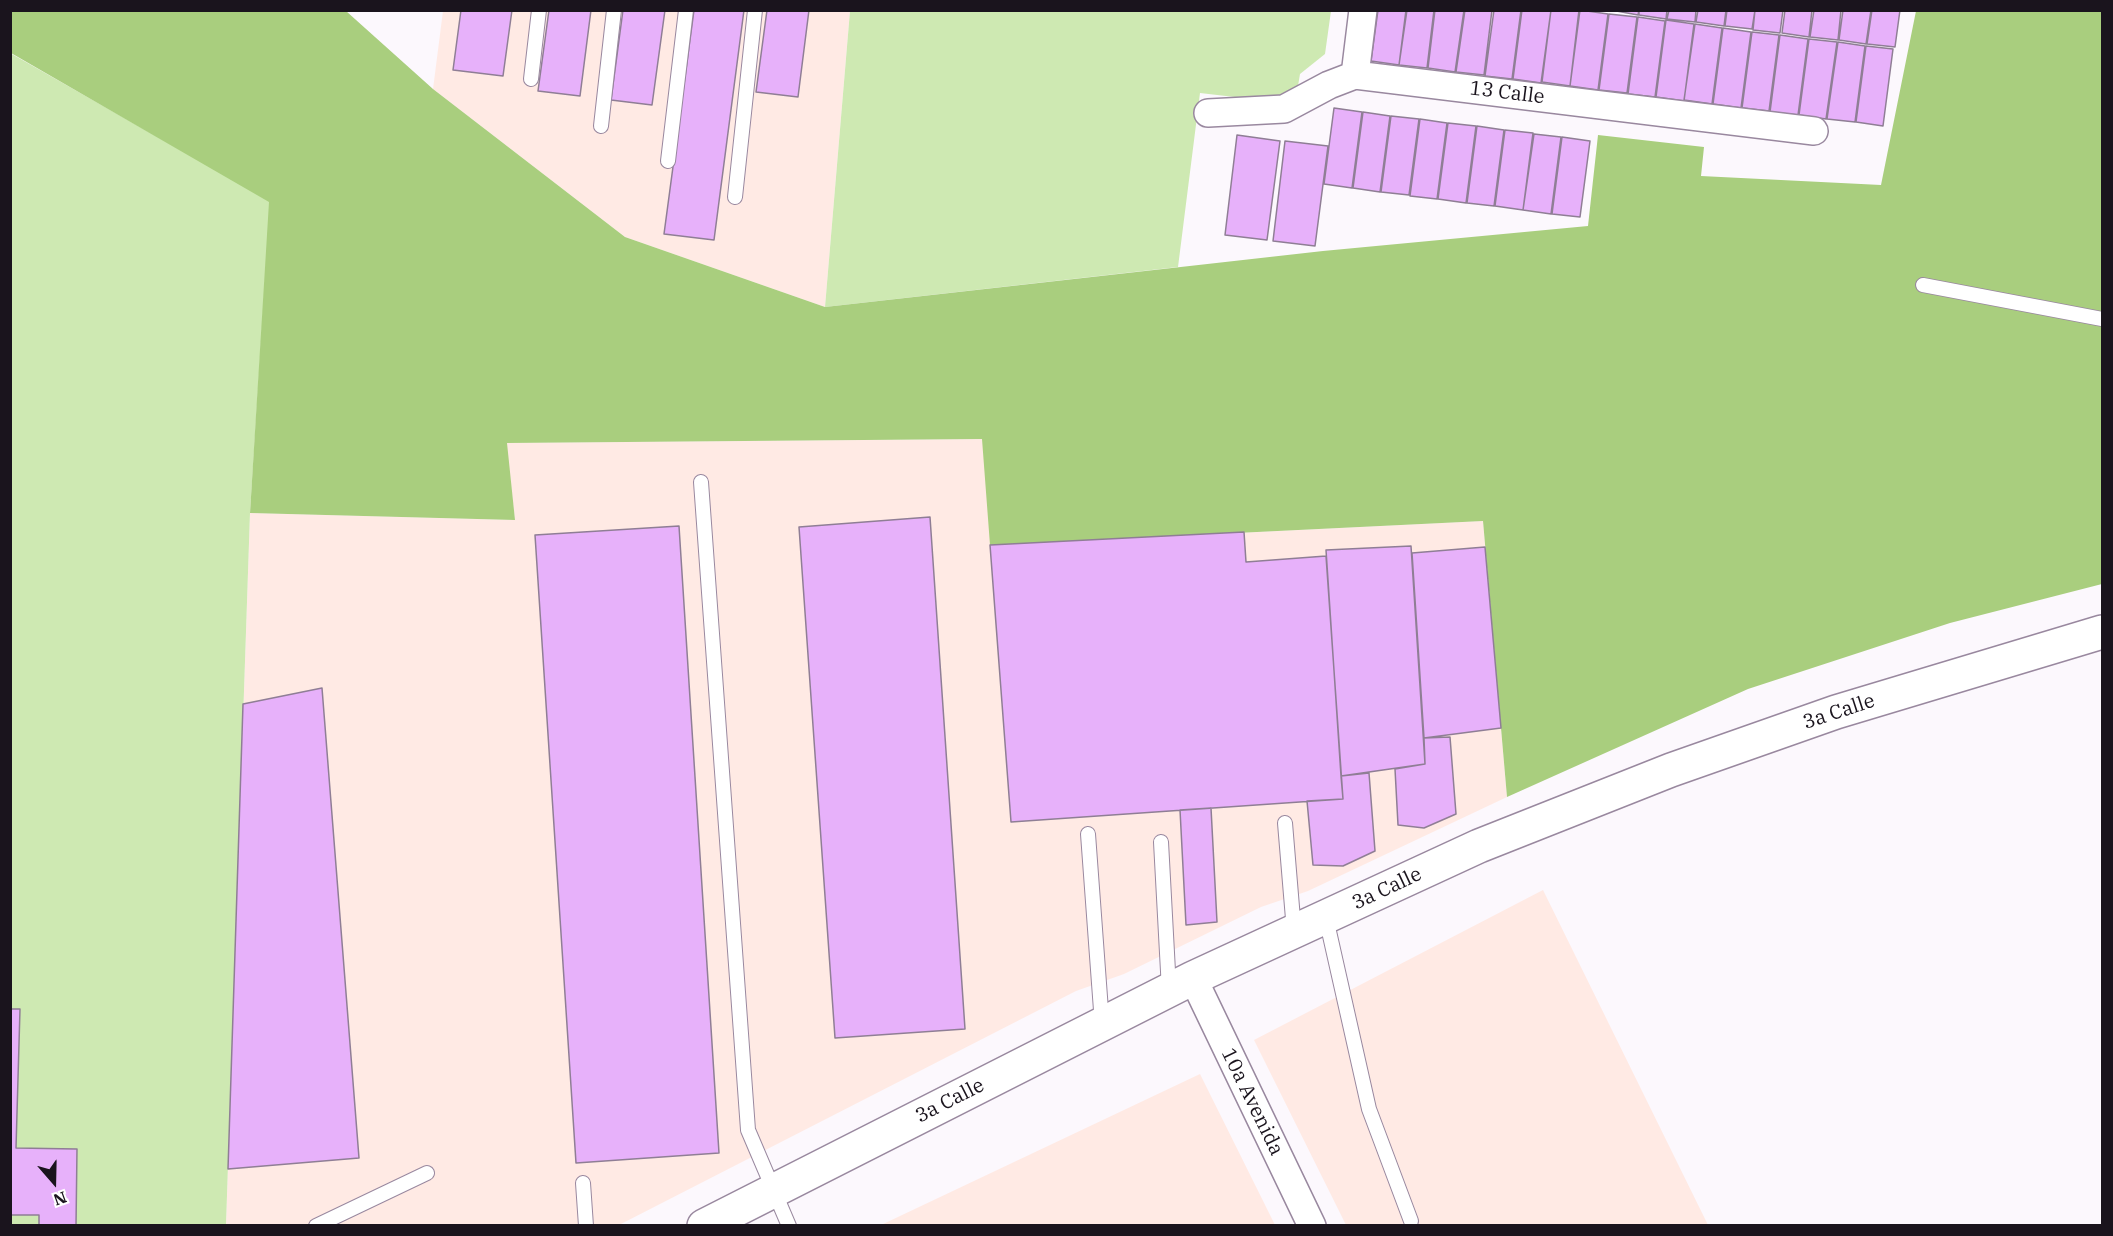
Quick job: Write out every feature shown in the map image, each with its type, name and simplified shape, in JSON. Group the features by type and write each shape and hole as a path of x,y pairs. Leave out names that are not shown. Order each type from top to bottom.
{"main road":[{"name":"3a Calle","path":"704,1226 1181,984 1479,846 1671,770 1836,712 2103,632"}],"street":[{"path":"1355,75 1363,10"},
{"name":"13 Calle","path":"1208,113 1284,110 1329,85 1355,75 1814,131"},
{"name":"10a Avenida","path":"1181,984 1312,1226"}],"lane":[{"path":"531,79 539,10"},
{"path":"601,126 614,10"},
{"path":"668,161 686,10"},
{"path":"735,197 755,10"},
{"path":"1923,285 2103,319"},
{"path":"700,482 748,1130 789,1226"},
{"path":"1285,823 1294,933"},
{"path":"1088,834 1102,1024"},
{"path":"1161,842 1181,984"},
{"path":"1326,918 1369,1109 1411,1221"},
{"path":"316,1226 428,1173"},
{"path":"583,1183 586,1226"}],"shaded area":[{"path":"443,11 850,11 825,307 625,237 433,89"},
{"path":"983,439 991,545 1483,521 1507,797 1308,891 1261,907 1124,974 1076,991 619,1225 226,1226 250,513 515,520 506,443"},
{"path":"1543,890 1708,1225 1346,1225 1254,1040"},
{"path":"1200,1074 1275,1225 881,1225"}],"green space":[{"path":"11,11 346,11 433,89 625,237 825,307 1323,251 1588,226 1598,135 1704,147 1701,176 1881,185 1916,11 2102,11 2102,584 1950,623 1748,689 1507,797 1483,521 990,545 982,439 507,443 515,520 250,513 269,202 11,53"},
{"path":"850,11 1331,11 1325,54 1300,74 1295,104 1200,93 1178,267 825,307"},
{"path":"10,53 270,201 250,513 226,1225 11,1225"}],"building":[{"path":"461,10 512,10 503,76 453,70"},
{"path":"549,10 591,10 580,96 538,91"},
{"path":"623,10 665,10 652,105 611,100"},
{"path":"694,10 744,10 714,240 664,234"},
{"path":"767,10 809,10 798,97 756,92"},
{"path":"1378,10 1406,10 1399,65 1371,61"},
{"path":"1407,10 1434,10 1427,68 1399,65"},
{"path":"1435,10 1464,10 1455,72 1428,68"},
{"path":"1465,10 1492,10 1484,75 1456,72"},
{"path":"1494,10 1521,10 1512,79 1485,76"},
{"path":"1522,10 1551,10 1541,83 1513,79"},
{"path":"1551,10 1579,10 1570,86 1542,82"},
{"path":"1580,10 1608,14 1598,90 1570,86"},
{"path":"1611,10 1639,10 1638,15"},
{"path":"1639,10 1667,10 1666,19 1639,15"},
{"path":"1669,10 1696,10 1695,22 1667,19"},
{"path":"1698,10 1726,10 1724,26 1696,22"},
{"path":"1727,10 1755,10 1752,29 1725,26"},
{"path":"1755,10 1783,10 1780,33 1753,30"},
{"path":"1785,10 1812,10 1809,37 1782,33"},
{"path":"1814,10 1841,10 1838,40 1810,37"},
{"path":"1843,10 1871,10 1866,44 1839,40"},
{"path":"1872,10 1900,10 1895,47 1867,44"},
{"path":"1609,14 1637,17 1627,93 1599,90"},
{"path":"1638,17 1665,21 1655,97 1628,94"},
{"path":"1666,20 1694,24 1684,101 1656,97"},
{"path":"1695,24 1722,28 1712,104 1684,100"},
{"path":"1723,28 1751,32 1741,108 1713,104"},
{"path":"1752,32 1779,35 1769,111 1742,108"},
{"path":"1780,35 1808,39 1798,115 1770,112"},
{"path":"1809,39 1837,42 1826,119 1799,115"},
{"path":"1838,42 1865,46 1855,122 1827,119"},
{"path":"1866,46 1893,49 1883,126 1856,122"},
{"path":"1334,108 1362,112 1352,188 1324,184"},
{"path":"1363,112 1390,116 1380,192 1353,188"},
{"path":"1391,116 1419,119 1409,195 1381,192"},
{"path":"1420,119 1447,123 1437,199 1410,196"},
{"path":"1448,123 1476,126 1466,203 1438,199"},
{"path":"1477,126 1504,130 1494,206 1467,203"},
{"path":"1505,130 1533,133 1523,210 1495,206"},
{"path":"1534,134 1561,137 1551,214 1523,210"},
{"path":"1237,135 1280,141 1267,240 1225,235"},
{"path":"1562,137 1590,141 1580,217 1552,214"},
{"path":"1285,141 1328,146 1315,246 1273,241"},
{"path":"930,517 965,1029 835,1038 799,527"},
{"path":"679,526 719,1153 576,1163 535,535"},
{"path":"1244,532 1246,562 1326,556 1343,799 1011,822 990,545"},
{"path":"1411,546 1425,764 1341,776 1326,550"},
{"path":"1485,547 1501,728 1424,738 1412,553"},
{"path":"322,688 359,1158 228,1169 243,704"},
{"path":"1450,737 1456,814 1424,828 1398,825 1395,769 1425,764 1424,738"},
{"path":"1369,773 1375,851 1343,866 1313,865 1307,801 1343,799 1341,776"},
{"path":"1211,808 1217,922 1186,925 1180,810"},
{"path":"10,1009 20,1009 16,1148 77,1149 76,1226 39,1226 39,1215 10,1215"}]}
